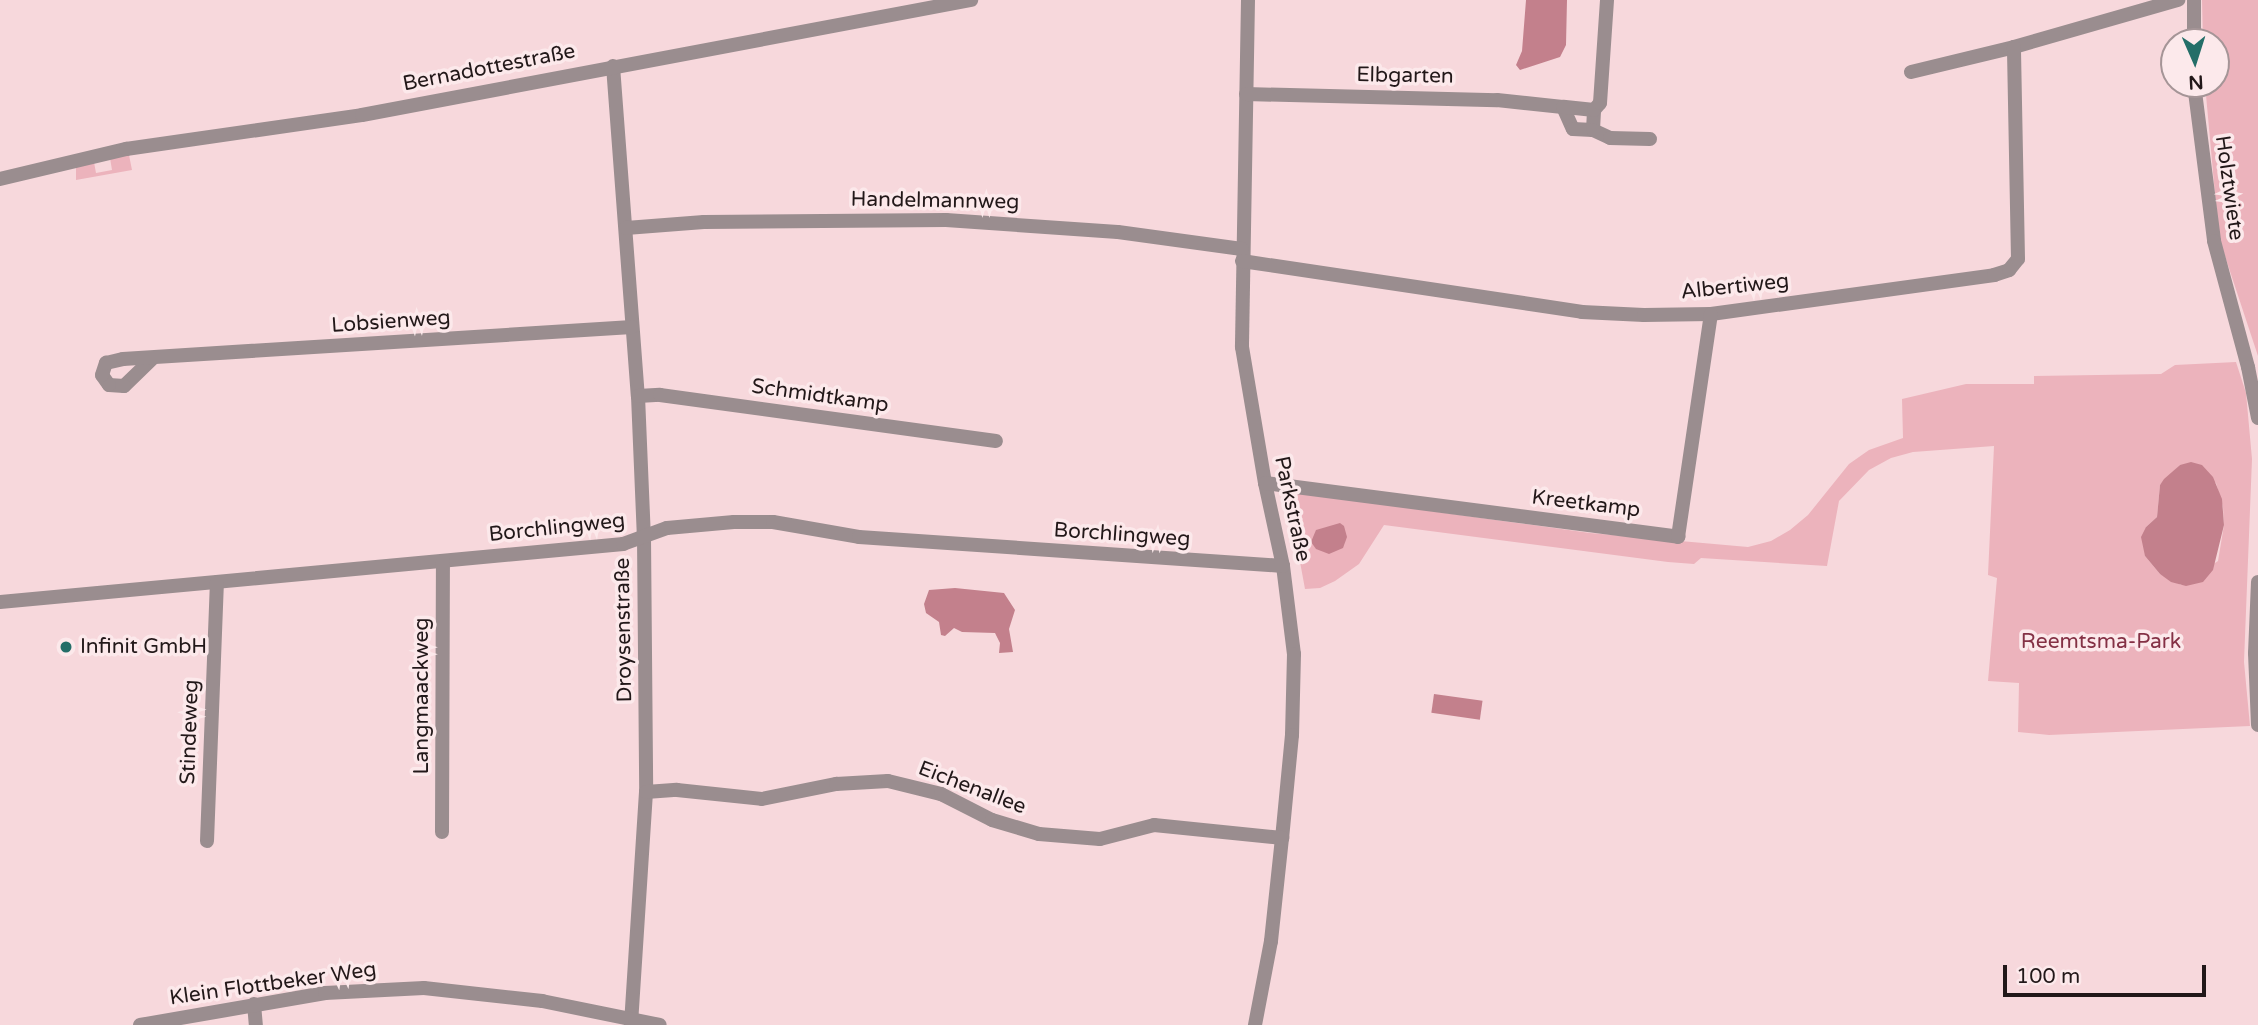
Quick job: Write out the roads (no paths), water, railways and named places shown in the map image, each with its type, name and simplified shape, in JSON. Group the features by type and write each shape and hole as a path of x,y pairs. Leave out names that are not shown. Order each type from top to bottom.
{"street":[{"name":"Bernadottestraße","path":"5,176 126,149 362,115 971,0"},
{"name":"Parkstraße","path":"1248,0 1242,255 1244,369 1283,566 1294,654 1294,692 1282,838 1271,940 1255,1025"},
{"path":"1593,130 1594,110 1600,103 1607,0"},
{"path":"1911,72 2014,47 2178,0"},
{"path":"2194,0 2194,28"},
{"name":"Albertiweg","path":"1242,255 1582,312 1711,314 1994,275 2009,270 2018,259 2014,47"},
{"name":"Droysenstraße","path":"613,66 638,396 644,538 646,792 632,1022"},
{"name":"Elbgarten","path":"1246,94 1401,95 1594,110"},
{"name":"Holztwiete","path":"2196,98 2214,241 2248,367 2258,418"},
{"path":"1563,107 1573,129 1593,130 1611,138 1650,139"},
{"name":"Handelmannweg","path":"626,228 704,222 946,220 1118,232 1242,255"},
{"name":"Kreetkamp","path":"1265,483 1678,537 1711,314"},
{"name":"Lobsienweg","path":"152,359 632,327"},
{"name":"Schmidtkamp","path":"638,396 660,395 996,441"},
{"name":"Borchlingweg","path":"0,602 623,544 667,528 684,525 773,522 859,537 1283,566"},
{"name":"Langmaackweg","path":"442,832 443,561"},
{"name":"Stindeweg","path":"207,841 217,582"},
{"path":"2258,582 2255,653 2258,725"},
{"name":"Eichenallee","path":"646,792 677,790 762,799 836,784 888,781 933,791 992,820 1039,834 1100,839 1154,825 1282,838"},
{"name":"Klein Flottbeker Weg","path":"140,1025 325,993 424,988 542,1001 632,1022 660,1025"},
{"path":"254,1004 256,1025"}],"place":[{"name":"Infinit GmbH","path":"66,647"}],"park label":[{"name":"Reemtsma-Park","path":"2101,642"}]}
